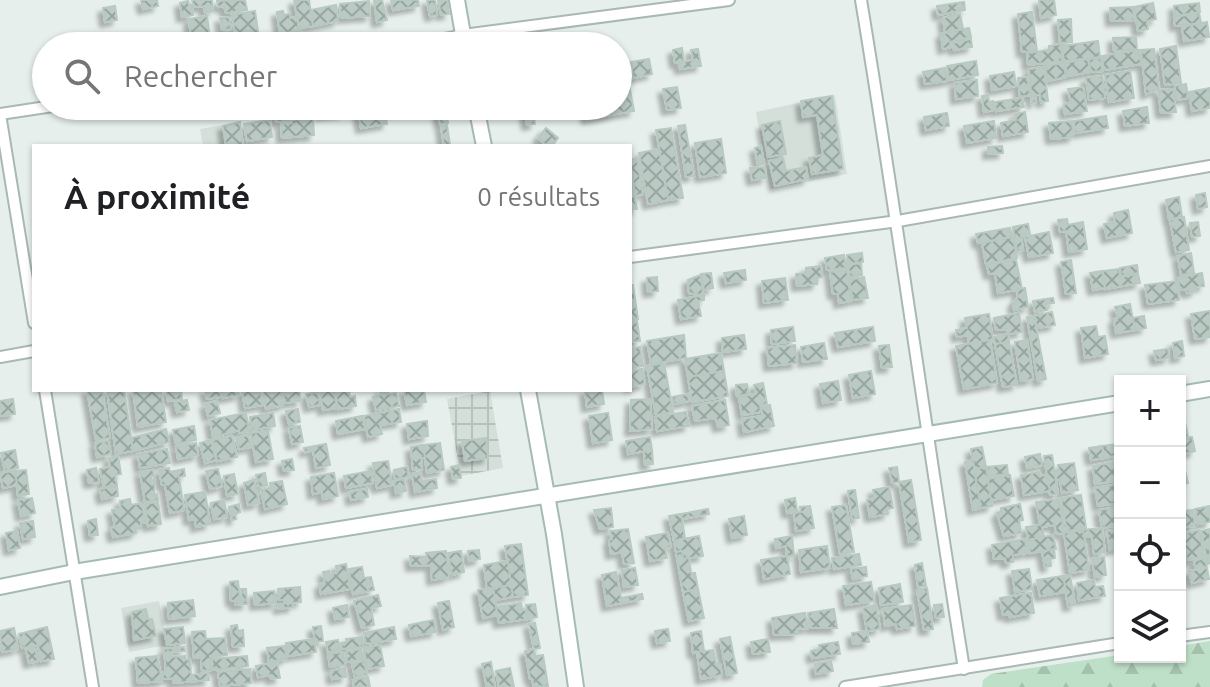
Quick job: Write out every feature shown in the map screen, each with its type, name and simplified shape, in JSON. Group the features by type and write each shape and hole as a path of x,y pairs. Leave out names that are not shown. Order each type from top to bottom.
{"street":[{"path":"457,0 462,32"},
{"path":"522,32 729,0"},
{"path":"861,0 898,221 927,435 964,669"},
{"path":"32,109 0,114 32,311"},
{"path":"479,120 484,144"},
{"path":"632,257 898,221 1210,166"},
{"path":"0,357 32,351"},
{"path":"1186,393 1210,389"},
{"path":"45,392 93,687"},
{"path":"528,392 576,687"},
{"path":"0,587 74,572 1114,404"},
{"path":"1186,635 1210,632"},
{"path":"845,687 1114,644"}],"shaded area":[{"path":"835,95 847,174 770,189 756,112"},
{"path":"240,122 243,144 203,144 200,129"},
{"path":"490,392 503,468 461,476 447,399"},
{"path":"159,601 167,645 129,652 121,608"}],"green space":[{"path":"1210,641 1210,687 982,687 983,680 991,674 1114,656 1114,663 1186,663 1186,645"}],"building":[{"path":"141,0 157,0 158,6 143,9"},
{"path":"192,0 212,0 213,11 205,13 204,6 194,7"},
{"path":"245,0 247,10 226,13 224,6 218,7 217,1"},
{"path":"294,0 309,0 313,26 299,28"},
{"path":"374,0 382,0 387,20 377,22"},
{"path":"391,0 418,0 419,6 393,10"},
{"path":"427,0 435,0 437,15 430,16"},
{"path":"438,0 447,0 449,14 441,15"},
{"path":"1039,0 1054,0 1056,15 1041,18"},
{"path":"188,1 192,5 193,15 182,17 180,3"},
{"path":"369,1 370,16 341,18 340,4"},
{"path":"964,2 965,10 938,15 937,6"},
{"path":"1153,3 1156,19 1147,21 1148,29 1138,31 1134,7"},
{"path":"1199,3 1200,12 1175,16 1174,6"},
{"path":"336,5 338,21 313,26 311,10"},
{"path":"115,6 117,20 105,22 103,8"},
{"path":"1133,7 1134,20 1111,21 1110,8"},
{"path":"255,11 258,32 235,32 232,15"},
{"path":"277,12 290,14 290,18 297,17 299,31 280,32"},
{"path":"1032,12 1037,51 1022,52 1018,14"},
{"path":"1199,13 1201,23 1175,26 1174,17"},
{"path":"960,14 963,29 945,32 943,18"},
{"path":"207,16 209,32 190,32 189,19"},
{"path":"229,17 231,29 222,30 220,18"},
{"path":"1071,19 1072,42 1060,43 1058,20"},
{"path":"1207,22 1209,37 1184,41 1182,27"},
{"path":"969,28 971,37 950,42 951,47 943,49 941,34"},
{"path":"1136,37 1137,49 1114,51 1113,38"},
{"path":"971,39 972,47 954,50 953,43"},
{"path":"1098,41 1100,57 1064,61 1062,46"},
{"path":"1061,44 1062,61 1028,65 1027,53 1049,50 1049,46"},
{"path":"1176,46 1181,83 1165,85 1160,49"},
{"path":"682,48 684,62 675,63 673,50"},
{"path":"698,49 701,66 680,69 679,63 693,60 691,50"},
{"path":"1154,49 1159,89 1146,94 1141,50"},
{"path":"1139,50 1141,64 1104,70 1102,56"},
{"path":"1101,58 1102,71 1091,72 1089,59"},
{"path":"649,59 652,74 633,78 632,62"},
{"path":"1088,59 1090,72 1067,76 1065,63"},
{"path":"976,61 978,75 949,80 947,66"},
{"path":"1064,63 1066,77 1048,81 1045,66"},
{"path":"1044,67 1048,101 1041,102 1040,95 1035,95 1036,102 1032,103 1029,69"},
{"path":"945,68 947,81 925,84 923,72"},
{"path":"1130,71 1134,98 1109,102 1105,75"},
{"path":"1014,72 1016,86 992,90 990,76"},
{"path":"1102,76 1105,98 1089,100 1086,78"},
{"path":"1027,77 1030,95 1020,97 1018,78"},
{"path":"977,80 978,96 956,99 955,83"},
{"path":"1186,84 1188,98 1176,100 1175,86"},
{"path":"677,87 681,108 667,110 663,89"},
{"path":"1083,87 1087,111 1065,114 1064,104 1071,103 1068,89"},
{"path":"1210,88 1210,108 1192,111 1189,92"},
{"path":"1173,89 1176,112 1161,113 1158,90"},
{"path":"988,95 989,102 993,101 994,110 984,112 982,96"},
{"path":"832,96 843,169 812,174 809,158 823,155 817,115 803,117 801,101"},
{"path":"1022,98 1024,107 996,111 995,102"},
{"path":"1147,107 1149,123 1125,126 1123,111"},
{"path":"1025,112 1028,132 1003,136 1001,123 1016,120 1015,114"},
{"path":"947,113 949,126 926,130 924,117"},
{"path":"1106,116 1108,128 1075,133 1074,121"},
{"path":"270,120 272,137 247,141 244,124"},
{"path":"291,120 313,120 314,135 282,138 281,124 292,123"},
{"path":"360,120 386,120 387,124 361,128"},
{"path":"780,121 786,154 768,157 762,125"},
{"path":"994,121 996,138 967,143 964,126"},
{"path":"1072,121 1073,137 1051,139 1049,123"},
{"path":"240,122 243,144 226,144 223,126"},
{"path":"447,125 450,144 444,144 441,126"},
{"path":"685,125 694,176 686,177 678,126"},
{"path":"546,128 558,138 554,144 545,144 538,138"},
{"path":"671,128 683,198 668,200 656,130"},
{"path":"721,139 726,173 700,177 695,143"},
{"path":"761,146 764,164 758,165 755,148"},
{"path":"1002,146 1003,153 988,154 988,147"},
{"path":"659,149 668,200 648,204 639,153"},
{"path":"637,158 643,194 635,196 632,174 632,159"},
{"path":"783,158 786,171 806,167 808,179 775,186 769,161"},
{"path":"765,167 766,178 752,180 750,168"},
{"path":"632,180 637,209 632,210"},
{"path":"1205,193 1207,207 1198,209 1196,195"},
{"path":"1179,197 1182,217 1169,219 1166,200"},
{"path":"1128,210 1132,233 1107,238 1104,224 1115,222 1114,213"},
{"path":"1184,217 1189,250 1176,252 1170,220"},
{"path":"1067,219 1068,225 1083,222 1087,249 1069,252 1066,231 1060,232 1058,220"},
{"path":"1198,222 1200,236 1192,237 1190,223"},
{"path":"1028,224 1030,234 1021,236 1023,250 1017,251 1013,227"},
{"path":"1010,228 1012,237 978,243 976,234"},
{"path":"1049,232 1053,253 1029,257 1025,237"},
{"path":"1013,237 1017,258 986,264 982,243"},
{"path":"862,253 863,262 848,264 847,255"},
{"path":"1191,253 1194,273 1181,275 1178,256"},
{"path":"844,255 846,268 827,270 825,258"},
{"path":"1016,260 1022,289 998,293 995,273 989,274 987,265"},
{"path":"1071,260 1076,293 1066,294 1061,262"},
{"path":"861,263 862,275 850,277 848,265"},
{"path":"1137,265 1138,273 1121,276 1120,268"},
{"path":"821,266 822,277 817,278 817,284 797,286 796,274 806,273 806,268"},
{"path":"1119,269 1120,277 1138,274 1140,283 1105,289 1103,271"},
{"path":"745,270 746,280 726,283 724,273"},
{"path":"847,270 851,301 839,303 838,294 833,294 830,272"},
{"path":"1102,271 1105,288 1093,290 1090,273"},
{"path":"711,273 713,288 704,290 701,274"},
{"path":"1202,273 1204,286 1195,287 1196,291 1187,293 1186,289 1180,290 1178,278"},
{"path":"701,275 703,295 689,293 688,280"},
{"path":"657,277 658,291 648,292 647,278"},
{"path":"864,277 868,298 853,300 849,280"},
{"path":"785,278 788,300 764,303 762,281"},
{"path":"1177,281 1179,300 1148,304 1145,285"},
{"path":"632,285 633,285 638,319 632,320"},
{"path":"1025,288 1028,307 1014,310 1017,290"},
{"path":"704,295 704,300 698,301 701,316 681,319 678,300"},
{"path":"1053,298 1054,303 1046,304 1047,310 1035,312 1033,301"},
{"path":"1130,304 1135,330 1116,333 1114,319 1118,318 1115,307"},
{"path":"1210,311 1210,337 1195,339 1191,314"},
{"path":"1052,312 1055,325 1037,328 1034,316"},
{"path":"1019,313 1022,332 1008,334 1007,329 996,330 994,318"},
{"path":"989,314 993,340 969,344 968,335 957,337 956,330 967,328 965,318"},
{"path":"1034,316 1046,379 1038,381 1027,317"},
{"path":"1144,316 1146,328 1135,330 1133,318"},
{"path":"637,321 640,341 632,342 632,322"},
{"path":"1096,326 1098,337 1105,336 1108,354 1085,358 1081,328"},
{"path":"793,327 795,341 772,344 771,330"},
{"path":"873,327 875,341 838,347 835,333"},
{"path":"1008,334 1009,342 995,344 994,337"},
{"path":"684,335 686,358 651,364 647,341"},
{"path":"744,335 746,349 723,352 722,338"},
{"path":"990,340 997,383 964,389 956,346"},
{"path":"1027,340 1033,379 1021,381 1015,342"},
{"path":"1182,341 1184,356 1175,358 1173,343"},
{"path":"1009,342 1015,375 1001,377 995,344"},
{"path":"824,343 827,359 803,362 801,347"},
{"path":"795,345 797,363 769,366 767,348"},
{"path":"889,345 892,367 882,368 879,346"},
{"path":"640,347 643,366 632,368 632,349"},
{"path":"1168,349 1169,358 1156,360 1154,351"},
{"path":"721,353 724,371 688,377 685,359"},
{"path":"664,363 673,412 656,415 647,366"},
{"path":"642,369 645,384 632,387 632,371"},
{"path":"724,371 728,396 692,402 688,377"},
{"path":"871,371 875,394 853,398 849,375"},
{"path":"1015,375 1017,385 1003,387 1001,377"},
{"path":"838,381 841,400 823,403 820,384"},
{"path":"763,383 767,404 760,405 761,412 742,415 739,397 756,394 754,385"},
{"path":"747,384 749,394 737,396 736,385"},
{"path":"87,392 102,392 110,438 96,440"},
{"path":"107,392 124,392 133,451 116,454"},
{"path":"133,392 161,392 166,422 138,427"},
{"path":"166,392 181,392 182,399 168,401"},
{"path":"205,392 220,392 221,397 207,399"},
{"path":"222,392 238,392 239,395 223,398"},
{"path":"242,392 260,392 263,405 245,408"},
{"path":"263,392 281,392 283,405 266,409"},
{"path":"299,392 301,401 285,403 283,393"},
{"path":"318,392 320,405 309,407 306,394"},
{"path":"320,392 334,392 337,408 323,410"},
{"path":"335,392 349,392 350,397 355,396 356,406 338,409"},
{"path":"380,392 396,393 399,406 376,410 373,397 381,395"},
{"path":"404,392 424,392 426,402 407,405"},
{"path":"585,392 602,392 604,404 587,407"},
{"path":"688,394 689,401 674,404 672,397"},
{"path":"13,399 15,414 0,416 0,401"},
{"path":"650,399 652,429 630,431 631,400"},
{"path":"187,400 189,410 177,412 175,402"},
{"path":"725,400 729,425 718,427 716,418 695,421 692,406"},
{"path":"217,401 220,413 208,416 205,404"},
{"path":"770,405 774,426 744,432 742,419 763,416 761,407"},
{"path":"298,409 300,422 289,424 286,411"},
{"path":"399,409 401,422 380,425 382,434 368,437 364,416"},
{"path":"686,412 689,426 657,431 655,417"},
{"path":"246,413 249,431 239,433 239,430 213,437 210,420"},
{"path":"273,413 275,426 252,430 250,417"},
{"path":"608,413 612,440 593,443 589,416"},
{"path":"362,416 365,429 338,434 336,421"},
{"path":"427,421 428,436 409,439 407,424"},
{"path":"194,426 196,440 176,444 173,430"},
{"path":"300,426 303,442 292,444 289,428"},
{"path":"166,429 169,442 133,451 131,438"},
{"path":"268,431 273,459 256,462 251,433"},
{"path":"248,435 251,447 239,449 236,438"},
{"path":"232,436 237,457 217,461 213,440"},
{"path":"650,437 652,450 628,454 626,441"},
{"path":"1192,437 1195,451 1186,453 1186,438"},
{"path":"486,438 488,458 465,461 462,441"},
{"path":"211,440 216,460 205,463 200,443"},
{"path":"108,441 111,454 97,457 95,443"},
{"path":"196,443 198,455 178,459 176,447"},
{"path":"440,443 444,470 427,473 423,445"},
{"path":"326,444 330,465 316,468 313,450 305,452 304,448"},
{"path":"1114,444 1114,456 1104,458 1102,446"},
{"path":"423,445 425,458 421,458 422,469 413,470 411,447"},
{"path":"1102,446 1104,458 1091,460 1089,448"},
{"path":"982,447 986,467 974,469 971,449"},
{"path":"167,449 170,463 140,468 138,454"},
{"path":"15,450 18,468 5,471 1,453"},
{"path":"652,450 653,464 645,465 644,451"},
{"path":"1040,454 1042,465 1027,468 1025,457"},
{"path":"1052,455 1058,494 1050,495 1044,456"},
{"path":"118,456 121,474 115,475 117,485 104,487 100,469 110,467 109,458"},
{"path":"292,459 294,470 284,471 282,461"},
{"path":"973,460 981,508 973,510 965,462"},
{"path":"388,461 392,485 377,488 373,463"},
{"path":"1114,462 1114,481 1095,484 1093,466"},
{"path":"1074,463 1078,490 1062,493 1060,479 1056,480 1054,471 1059,470 1058,465"},
{"path":"459,465 461,478 453,479 451,467"},
{"path":"1007,465 1008,474 988,476 987,467"},
{"path":"407,467 409,477 395,479 394,470"},
{"path":"897,467 899,482 892,483 889,468"},
{"path":"986,467 992,506 981,508 974,469"},
{"path":"96,468 99,482 89,483 87,470"},
{"path":"169,468 170,472 184,469 185,476 179,477 184,510 170,513 159,470"},
{"path":"218,469 222,486 210,489 206,471"},
{"path":"26,470 29,494 18,496 15,471"},
{"path":"153,470 151,480 155,480 154,495 157,494 158,500 145,502 140,472"},
{"path":"15,471 17,485 3,488 0,473"},
{"path":"371,471 373,483 346,488 344,476"},
{"path":"420,472 422,481 436,479 437,488 415,492 412,474"},
{"path":"1039,472 1040,476 1047,475 1050,491 1024,495 1021,475"},
{"path":"265,473 267,485 259,487 256,475"},
{"path":"334,473 338,496 323,499 322,492 313,494 311,477"},
{"path":"234,474 238,494 227,496 224,476"},
{"path":"1010,475 1014,496 991,500 988,479"},
{"path":"404,479 406,491 396,493 394,481"},
{"path":"254,480 259,503 248,505 244,483"},
{"path":"911,480 921,540 909,542 899,482"},
{"path":"282,481 287,504 265,509 261,490 271,488 270,483"},
{"path":"1114,485 1114,504 1098,506 1095,488"},
{"path":"117,486 118,496 102,499 100,489"},
{"path":"889,487 893,508 887,509 888,514 870,517 867,500 875,498 873,490"},
{"path":"367,489 368,497 351,500 350,492"},
{"path":"855,490 859,518 852,519 848,491"},
{"path":"205,492 210,524 196,527 195,519 189,520 185,495"},
{"path":"1081,495 1086,528 1067,531 1061,498"},
{"path":"32,498 35,513 21,516 18,500"},
{"path":"795,498 797,511 787,513 785,500"},
{"path":"130,499 131,505 142,503 145,523 135,529 136,533 113,537 112,510 121,509 120,501"},
{"path":"1059,499 1064,533 1056,534 1055,525 1042,527 1044,537 1028,540 1026,527 1040,525 1036,502"},
{"path":"224,500 227,517 214,519 211,503"},
{"path":"158,502 161,524 148,526 145,504"},
{"path":"239,504 240,512 232,520 229,507"},
{"path":"1020,504 1023,520 1019,521 1021,533 1004,536 997,513 1001,512 1001,508"},
{"path":"846,505 854,552 840,554 832,507"},
{"path":"810,506 814,528 796,531 794,513 801,512 800,507"},
{"path":"1210,506 1210,522 1198,524 1195,509"},
{"path":"611,508 613,527 600,529 594,510"},
{"path":"1114,508 1114,526 1102,528 1099,510"},
{"path":"708,509 709,514 682,519 681,514"},
{"path":"1193,510 1195,526 1186,527 1186,511"},
{"path":"681,514 685,538 674,541 669,516"},
{"path":"744,516 747,535 732,538 729,519"},
{"path":"96,519 98,535 90,536 88,521"},
{"path":"33,521 35,537 23,539 20,523"},
{"path":"1102,528 1105,552 1094,554 1092,536 1084,537 1083,530"},
{"path":"628,529 634,563 624,564 622,552 611,554 610,531"},
{"path":"1210,529 1210,563 1208,564 1201,531"},
{"path":"1083,530 1089,570 1070,573 1064,533"},
{"path":"1114,530 1114,549 1110,550 1107,531"},
{"path":"1199,530 1204,556 1187,560 1186,533"},
{"path":"17,531 20,548 9,550 6,533"},
{"path":"668,533 671,547 665,548 667,558 650,561 646,537"},
{"path":"1053,535 1056,549 1030,553 1028,540"},
{"path":"699,536 703,556 683,559 682,551 676,552 674,541"},
{"path":"792,536 794,556 787,556 786,546 776,548 775,539"},
{"path":"1025,539 1027,553 1013,555 1013,562 1006,563 1005,558 994,559 992,545"},
{"path":"521,544 528,595 513,597 505,546"},
{"path":"827,546 830,568 801,572 799,550"},
{"path":"1054,549 1055,558 1050,559 1051,566 1045,567 1042,552"},
{"path":"479,550 480,559 469,561 468,551"},
{"path":"446,551 449,577 432,580 431,565 411,566 410,556 427,557 426,553"},
{"path":"461,551 464,572 452,575 448,553"},
{"path":"682,551 683,559 689,558 698,589 683,592 676,552"},
{"path":"859,554 861,565 834,569 832,558"},
{"path":"787,556 790,574 764,579 761,560"},
{"path":"1104,557 1106,575 1095,577 1092,559"},
{"path":"1205,558 1209,579 1192,583 1189,571 1196,570 1194,561"},
{"path":"508,561 511,585 487,589 484,565"},
{"path":"922,563 926,586 918,587 915,565"},
{"path":"346,564 350,589 321,594 320,584 325,583 323,572 329,571 329,575 337,573 336,566"},
{"path":"362,567 364,578 371,577 374,590 353,594 349,569"},
{"path":"866,567 867,576 853,579 851,569"},
{"path":"635,568 638,585 624,587 622,570"},
{"path":"1029,569 1032,589 1015,592 1012,571"},
{"path":"616,572 621,598 642,594 643,599 607,606 602,575"},
{"path":"1070,575 1075,605 1068,606 1063,576"},
{"path":"1063,576 1066,592 1040,596 1037,580"},
{"path":"1094,580 1095,587 1103,586 1105,596 1079,600 1077,583"},
{"path":"238,581 240,600 231,601 230,582"},
{"path":"871,582 874,601 846,605 843,586"},
{"path":"900,584 903,602 881,605 879,588"},
{"path":"511,585 513,597 495,600 493,588"},
{"path":"300,587 301,602 279,609 278,605 284,604 284,600 279,600 278,589"},
{"path":"493,588 498,615 483,618 478,590"},
{"path":"927,588 933,629 924,630 917,590"},
{"path":"241,589 246,589 247,604 235,605 235,602 242,601"},
{"path":"698,589 704,618 689,621 683,592"},
{"path":"274,591 276,603 255,605 254,593"},
{"path":"1031,593 1034,613 1010,617 1009,614 1003,615 1000,598"},
{"path":"378,595 381,606 371,608 374,625 362,628 354,601"},
{"path":"193,600 195,616 169,619 168,603"},
{"path":"449,601 454,627 443,630 438,603"},
{"path":"521,603 528,619 499,623 496,607"},
{"path":"535,604 537,617 528,619 526,605"},
{"path":"942,604 944,617 936,618 934,605"},
{"path":"347,605 349,617 335,619 333,608"},
{"path":"876,605 880,629 867,631 863,608"},
{"path":"912,605 915,626 897,629 896,624 885,626 883,609"},
{"path":"146,609 156,636 134,640 132,612"},
{"path":"834,609 837,628 811,628 808,613"},
{"path":"805,613 808,628 797,629 798,634 774,635 772,618"},
{"path":"434,620 436,632 411,636 409,625"},
{"path":"535,623 540,648 534,649 529,624"},
{"path":"237,625 238,631 243,630 244,646 233,647 231,626"},
{"path":"321,626 323,641 315,642 313,627"},
{"path":"47,627 54,659 41,661 38,645 22,648 19,634"},
{"path":"183,627 185,643 167,645 164,629"},
{"path":"394,627 396,639 366,644 364,633"},
{"path":"14,628 18,649 2,652 0,631"},
{"path":"668,629 670,641 657,643 655,631"},
{"path":"205,631 206,639 225,638 227,655 210,656 211,670 202,671 201,657 194,658 192,632"},
{"path":"701,631 704,651 693,653 691,633"},
{"path":"867,631 869,642 853,644 852,633"},
{"path":"362,637 363,647 342,649 341,643 347,642 346,639"},
{"path":"730,637 737,673 727,675 720,639"},
{"path":"314,639 316,652 288,656 286,643"},
{"path":"768,639 770,652 753,654 751,642"},
{"path":"338,640 340,650 328,652 326,642"},
{"path":"838,642 840,654 812,658 811,651 820,649 819,645"},
{"path":"380,645 384,666 367,669 364,648"},
{"path":"285,646 286,659 269,662 267,648"},
{"path":"184,647 185,651 171,652 172,657 185,656 185,660 190,659 191,675 208,673 209,680 173,683 173,678 163,679 163,672 166,672 164,649"},
{"path":"35,648 38,661 29,663 26,650"},
{"path":"361,649 363,659 347,662 346,652"},
{"path":"534,649 535,656 543,655 548,686 534,687 530,679 525,651"},
{"path":"713,650 722,675 701,679 697,652"},
{"path":"343,652 345,665 330,667 328,654"},
{"path":"157,656 162,681 138,683 136,658"},
{"path":"247,656 248,666 213,670 212,659"},
{"path":"364,661 367,675 355,677 352,664"},
{"path":"831,661 833,671 816,674 815,664"},
{"path":"277,662 280,678 271,679 270,675 258,677 256,666"},
{"path":"491,662 495,687 487,687 482,664"},
{"path":"345,668 346,677 332,679 331,671"},
{"path":"510,668 514,687 499,687 496,671"},
{"path":"250,669 251,683 220,686 218,672"},
{"path":"368,677 370,687 354,687 353,680"}]}
